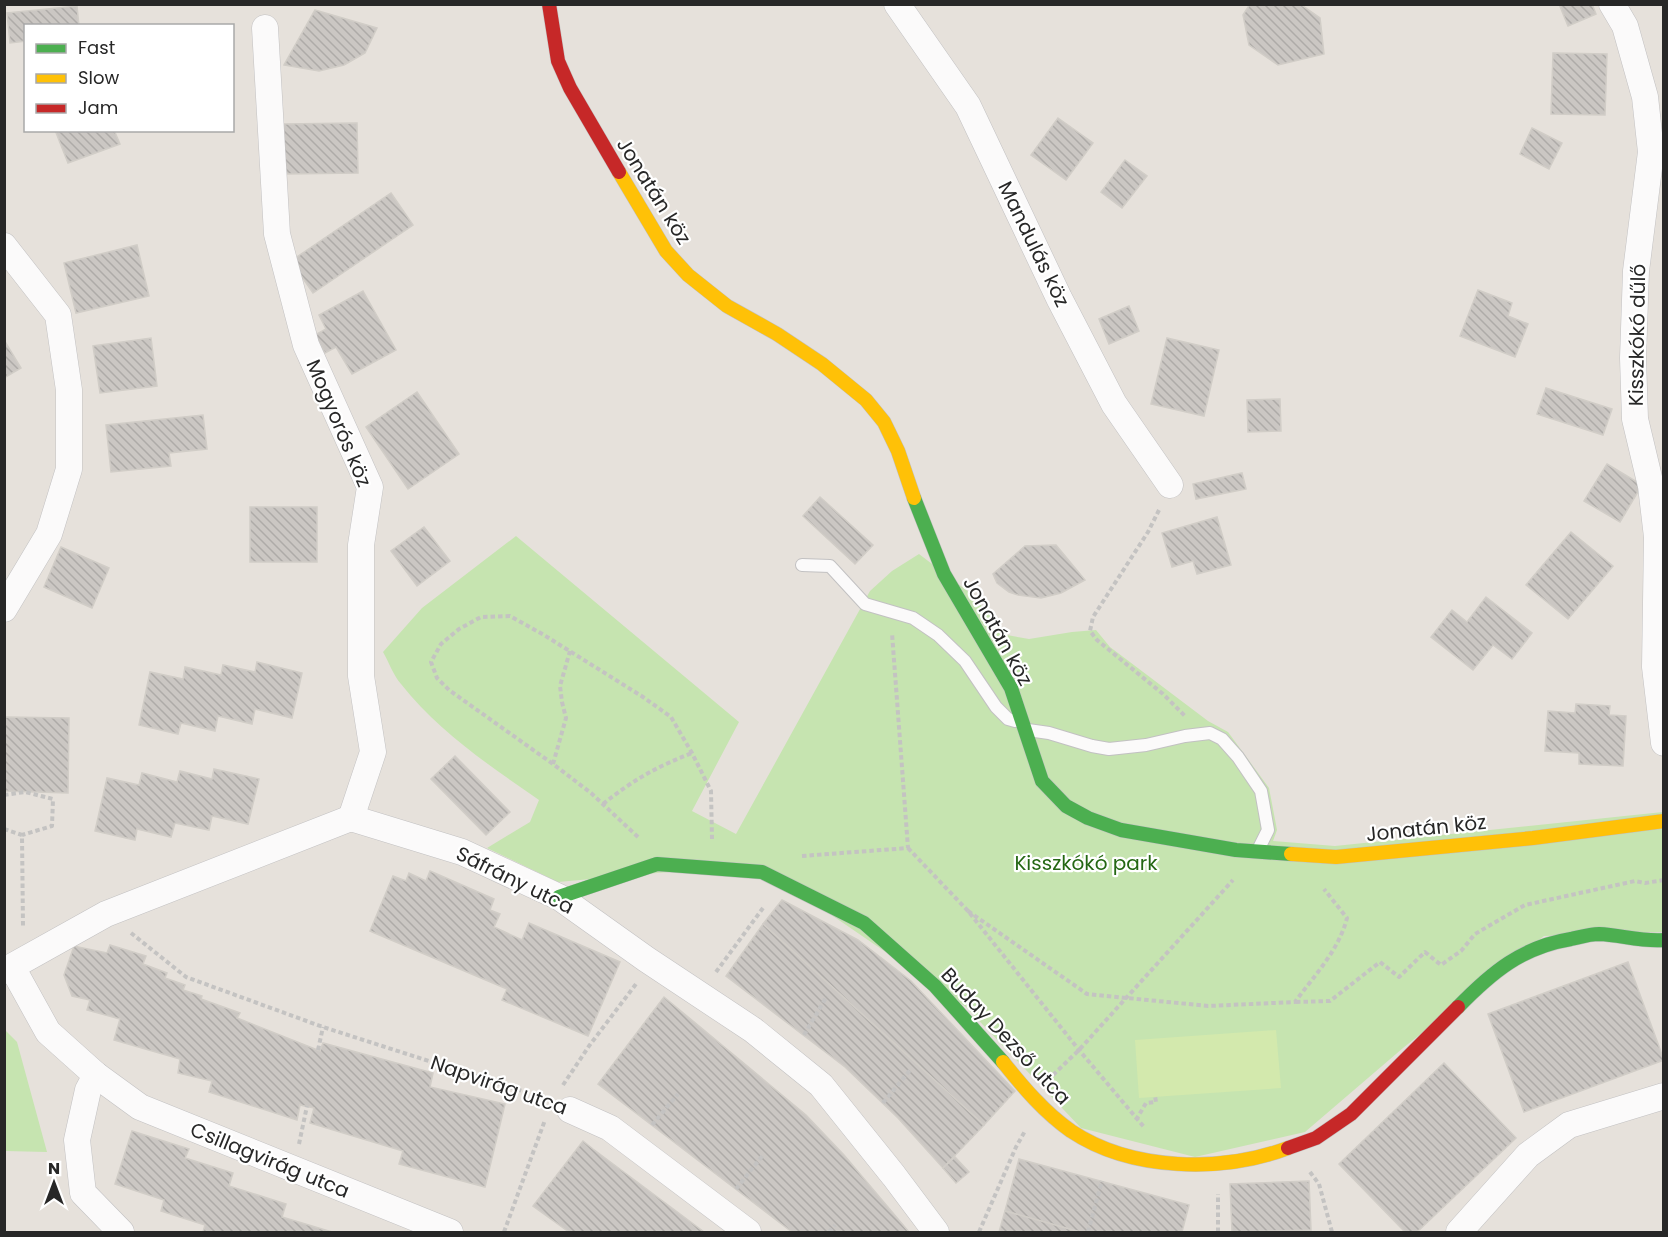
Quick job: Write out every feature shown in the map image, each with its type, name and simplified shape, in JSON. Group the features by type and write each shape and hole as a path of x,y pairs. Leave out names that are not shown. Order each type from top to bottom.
{"street":[{"name":"Jonatán köz","path":"549,4 558,61 570,88 666,251 688,275 727,306 777,334 822,364 866,400 884,422 898,452 912,494 944,573 1011,688 1042,781 1066,806 1088,818 1121,830 1236,850 1336,857 1533,838 1664,821"},
{"name":"Mandulás köz","path":"897,4 968,106 1059,298 1114,404 1166,495"},
{"name":"Kisszkókó dűlő","path":"1612,4 1625,26 1645,97 1651,152 1636,271 1633,358 1635,419 1651,486 1658,537 1655,667 1664,743"},
{"name":"Mogyorós köz","path":"265,28 277,234 306,345 370,487 362,545 362,676 373,752 351,818"},
{"path":"4,246 58,315 69,390 69,469 49,534 4,609"},
{"name":"Sáfrány utca","path":"351,818 462,852 559,897 753,1029 821,1085 894,1176 936,1233"},
{"path":"8,969 106,914 351,818"},
{"name":"Buday Dezső utca","path":"559,897 657,864 762,872 864,923 934,986 994,1050 1035,1100 1071,1131 1116,1153 1168,1163 1195,1165 1234,1163 1316,1138 1351,1114 1481,983 1504,965 1547,943 1597,934 1651,941 1664,940"},
{"name":"Csillagvirág utca","path":"8,969 48,1032 96,1075 140,1107 450,1233"},
{"path":"96,1075 88,1090 77,1140 82,1193 121,1233"},
{"path":"1459,1233 1528,1155 1569,1125 1664,1096"},
{"name":"Napvirág utca","path":"570,1110 610,1128 748,1233"}],"lane":[{"path":"802,565 830,566 865,604 913,618 938,635 965,661 996,707 1008,718 1023,726 1109,749 1146,745 1210,733 1222,739 1238,757 1261,791 1268,830 1258,852"}],"path":[{"path":"1166,495 1148,532 1093,617 1090,631 1097,640 1178,707 1196,735"},
{"path":"890,611 908,848 968,911 1136,1120 1166,1147 1168,1163"},
{"path":"657,864 636,834 603,804 553,764 449,690 437,678 431,662 441,644 459,629 481,617 510,616 570,651 671,717 711,791 712,867"},
{"path":"553,764 566,718 560,686 570,651"},
{"path":"603,804 631,782 659,766 692,753"},
{"path":"4,795 26,792 53,799 52,826 22,835 4,829"},
{"path":"22,835 23,927"},
{"path":"762,872 765,866 806,855 908,848"},
{"path":"979,1233 1035,1100 1258,852"},
{"path":"968,911 1087,994 1208,1006 1330,1001 1380,962 1399,977 1425,952 1441,965 1461,951 1475,934 1525,904 1635,881 1645,883 1664,880"},
{"path":"700,995 782,883"},
{"path":"1295,1002 1344,932 1347,918 1320,885"},
{"name":"Napvirág utca","path":"106,914 186,977 323,1027 538,1094 570,1110"},
{"path":"804,1035 827,996"},
{"path":"318,1050 323,1027"},
{"path":"883,1103 911,1069"},
{"path":"652,1125 678,1094"},
{"path":"1136,1120 1146,1103 1156,1102 1155,1096"},
{"path":"294,1171 307,1106"},
{"path":"1291,1147 1319,1184 1332,1233"},
{"path":"736,1189 763,1155"},
{"path":"1088,1233 1102,1181"},
{"path":"829,1233 835,1225"}],"green space":[{"name":"Kisszkókó park","path":"516,536 739,722 692,811 736,834 870,591 892,571 919,554 970,593 1007,635 1029,639 1096,630 1110,647 1208,721 1228,732 1269,788 1277,830 1273,841 1335,846 1663,812 1663,932 1544,936 1403,1048 1305,1132 1195,1157 1081,1128 966,1007 757,864 558,882 487,848 530,822 539,800 466,747 432,718 398,680 383,652 422,608"},
{"path":"4,1029 17,1042 47,1152 5,1151"},
{"path":"1276,1030 1281,1088 1139,1098 1135,1040"}],"building":[{"path":"1250,4 1300,4 1320,18 1324,54 1278,65 1249,45 1243,15"},
{"path":"1559,4 1592,4 1596,14 1568,26"},
{"path":"77,6 79,24 24,24 24,41 10,43 7,13"},
{"path":"315,10 377,28 365,53 344,65 319,71 284,65"},
{"path":"1553,53 1607,54 1605,115 1551,114"},
{"path":"1058,118 1093,143 1066,180 1031,155"},
{"path":"357,123 358,173 284,174 284,124"},
{"path":"1532,128 1562,143 1549,169 1520,154"},
{"path":"56,132 115,132 120,144 68,163"},
{"path":"1125,160 1147,176 1122,208 1101,192"},
{"path":"391,193 413,225 313,293 291,261"},
{"path":"137,245 149,296 76,313 64,263"},
{"path":"1478,290 1512,303 1508,316 1528,324 1515,357 1460,336"},
{"path":"363,291 396,350 352,374 336,347 325,353 315,335 326,329 319,315"},
{"path":"1129,306 1139,331 1109,344 1099,319"},
{"path":"151,338 157,386 100,393 93,346"},
{"path":"1167,338 1219,350 1204,416 1151,404"},
{"path":"4,340 21,368 4,378"},
{"path":"1546,388 1612,409 1603,435 1537,414"},
{"path":"417,392 459,454 408,489 366,427"},
{"path":"1280,399 1281,431 1248,432 1247,400"},
{"path":"203,415 207,449 169,453 171,466 111,472 106,425"},
{"path":"1607,464 1642,485 1620,522 1584,501"},
{"path":"1242,473 1246,489 1196,499 1193,484"},
{"path":"820,497 873,545 855,564 803,516"},
{"path":"250,507 317,507 317,562 250,562"},
{"path":"1217,517 1231,565 1197,574 1193,561 1172,567 1162,533"},
{"path":"424,527 450,561 417,586 391,551"},
{"path":"1571,532 1613,566 1568,619 1526,585"},
{"path":"1056,545 1085,580 1061,593 1041,598 1009,592 997,583 993,574 1025,546"},
{"path":"61,547 109,568 92,608 44,587"},
{"path":"1486,597 1532,633 1512,659 1493,645 1473,670 1431,637 1452,610 1467,622"},
{"path":"257,662 302,673 292,718 255,709 252,724 218,716 215,731 181,723 178,734 139,725 150,672 183,679 185,667 221,675 223,665 255,672"},
{"path":"1576,704 1610,706 1609,715 1626,716 1623,766 1579,764 1579,753 1545,751 1548,711 1575,713"},
{"path":"4,717 69,718 68,793 4,791"},
{"path":"455,756 510,812 486,835 431,779"},
{"path":"214,769 259,779 248,824 212,816 209,830 175,823 171,837 137,829 135,840 95,831 107,778 139,785 142,773 177,782 180,771 212,779"},
{"path":"430,871 494,899 490,910 500,914 494,927 522,940 529,923 620,962 588,1036 502,1000 507,989 370,931 393,876 406,881 409,873 426,881"},
{"path":"782,900 858,940 911,981 1015,1091 984,1125 763,924"},
{"path":"763,924 984,1125 943,1168 898,1118 845,1067 726,976"},
{"path":"110,945 146,956 143,964 167,973 165,978 185,985 183,990 240,1013 237,1018 320,1051 323,1043 433,1073 430,1087 505,1104 485,1187 399,1164 403,1151 310,1123 314,1108 300,1105 297,1120 209,1092 212,1081 178,1073 180,1059 114,1040 120,1019 87,1010 90,1000 72,996 64,975 74,946 107,953"},
{"path":"1628,962 1664,1060 1524,1112 1488,1014"},
{"path":"664,997 806,1115 844,1155 909,1232 792,1232 598,1084"},
{"path":"1444,1063 1516,1138 1417,1232 1405,1232 1339,1164"},
{"path":"132,1131 189,1149 185,1158 233,1173 229,1186 286,1204 282,1217 332,1232 203,1232 205,1225 161,1211 164,1200 115,1184"},
{"path":"583,1141 704,1232 569,1232 533,1206"},
{"path":"955,1157 969,1172 956,1183 943,1168"},
{"path":"1019,1159 1189,1205 1182,1232 1080,1232 1005,1211"},
{"path":"1309,1181 1311,1230 1232,1232 1230,1184"},
{"path":"1005,1211 1080,1232 999,1232"}],"traffic: fast":[{"path":"914,498 944,574 1011,688 1042,781 1066,806 1088,818 1121,830 1236,850 1291,854"},
{"path":"559,897 657,864 762,872 864,923 935,986 1003,1062"},
{"path":"1458,1007 1496,972 1537,948 1599,934 1664,940"}],"traffic: slow":[{"path":"619,172 666,251 688,275 727,306 777,334 822,364 866,400 884,422 898,451 914,498"},
{"path":"1291,854 1336,857 1533,838 1664,821"},
{"path":"1003,1062 1034,1099 1061,1124 1095,1144 1121,1154 1149,1161 1206,1164 1235,1162 1288,1148"}],"traffic: jam":[{"path":"549,4 558,61 570,88 619,172"},
{"path":"1288,1148 1316,1138 1351,1114 1458,1007"}]}
